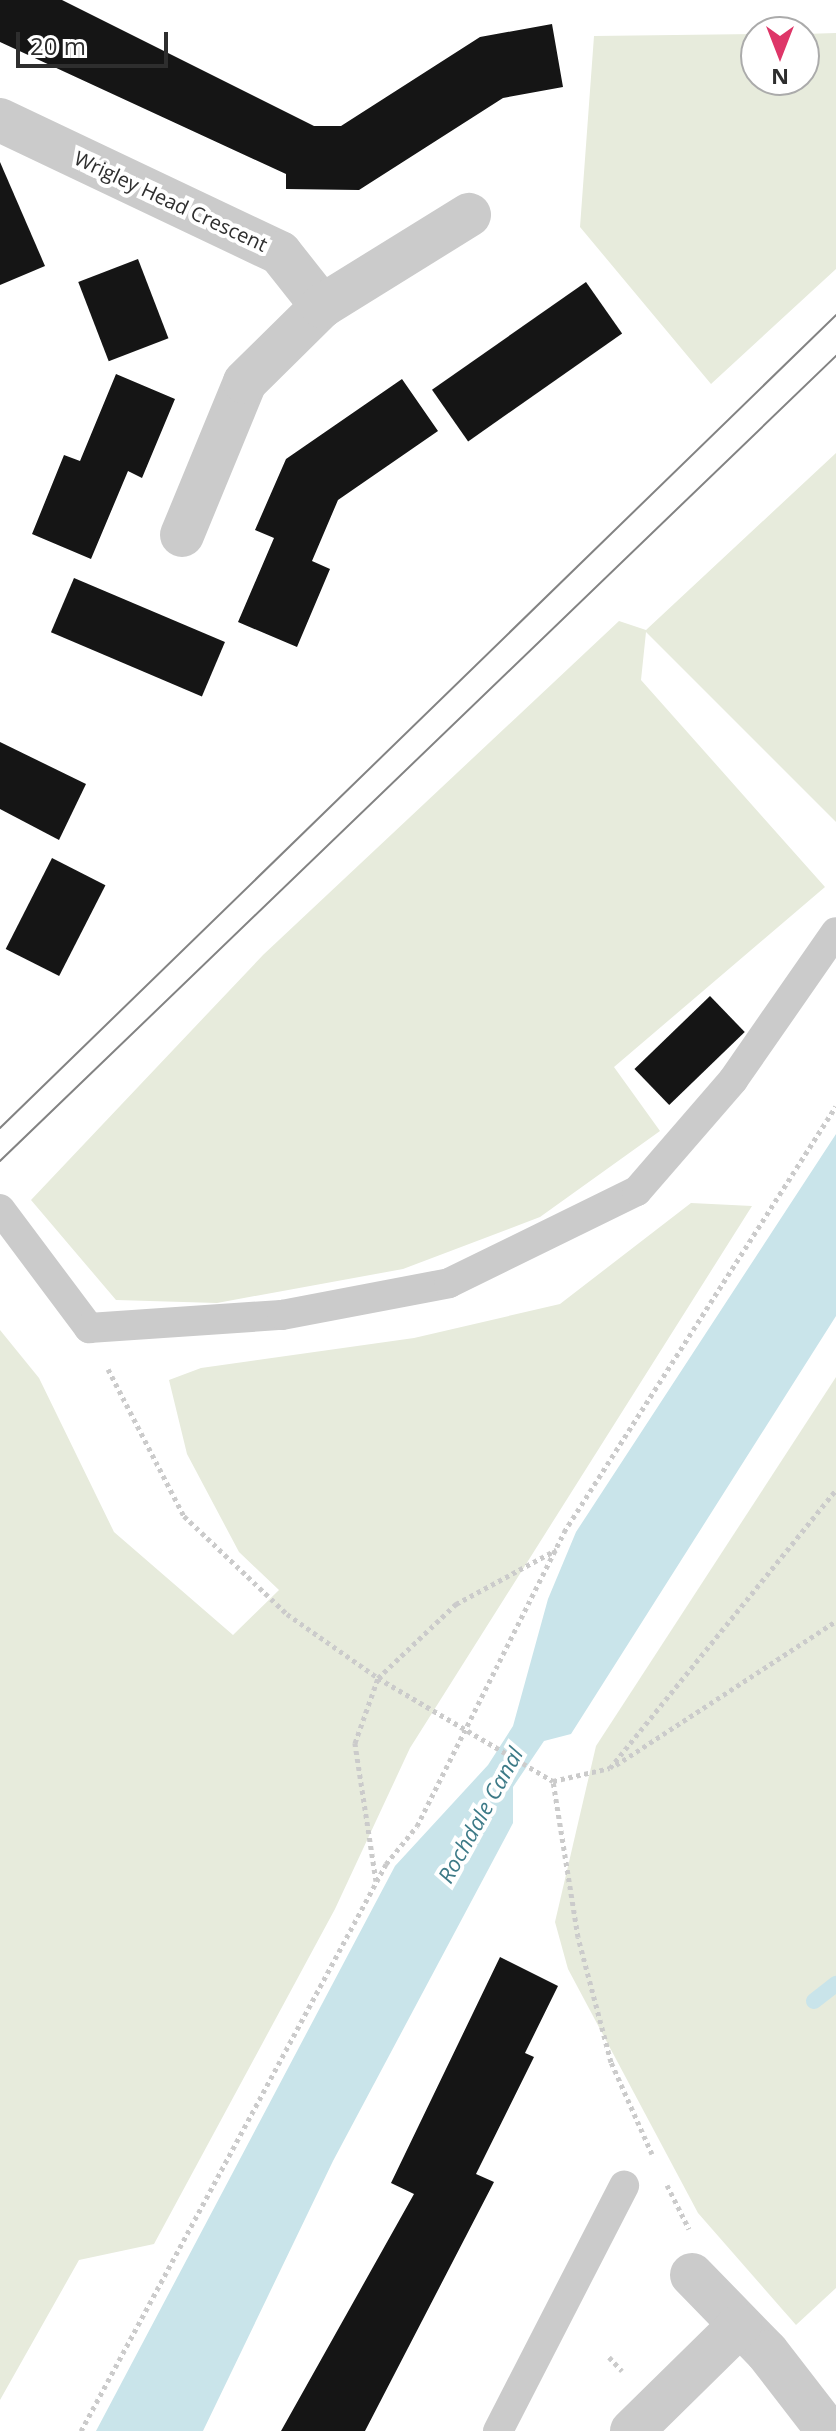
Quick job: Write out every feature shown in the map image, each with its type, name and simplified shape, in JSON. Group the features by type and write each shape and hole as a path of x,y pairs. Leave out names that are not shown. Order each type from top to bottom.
{"street":[{"name":"Wrigley Head Crescent","path":"0,120 280,253 322,306"},
{"path":"182,535 245,382 322,306 469,215"},
{"path":"692,2275 740,2325 828,2431"},
{"path":"632,2431 740,2325"}],"lane":[{"path":"0,1209 89,1328 282,1315 449,1283 637,1191 733,1080 836,932"},
{"path":"498,2431 624,2186"}],"path":[{"path":"81,2431 376,1882 417,1826 556,1550 836,1106"},
{"path":"89,1328 150,1462 184,1516 287,1614 378,1678 553,1781 610,1768 836,1621"},
{"path":"610,1768 836,1490"},
{"path":"376,1882 355,1743 378,1678 456,1604 556,1550"},
{"path":"553,1781 578,1937 611,2062 657,2166"},
{"path":"663,2178 697,2240 692,2275"}],"shaded area":[{"path":"836,33 836,269 711,384 580,227 594,36 740,34 740,96 820,96 820,34"},
{"path":"836,453 836,822 646,632 641,680 825,887 614,1067 660,1131 540,1217 403,1269 217,1303 116,1300 31,1200 263,955 619,621 646,630"},
{"path":"691,1203 752,1206 410,1748 335,1909 154,2244 79,2260 0,2400 0,1330 39,1378 114,1532 233,1635 279,1590 239,1552 187,1454 169,1380 201,1368 414,1338 560,1304"},
{"path":"836,1377 836,2288 796,2325 698,2213 568,1969 555,1922 596,1746"}],"water":[{"name":"Rochdale Canal","path":"836,1134 836,1316 571,1734 544,1741 513,1787 513,1823 333,2161 203,2431 96,2431 395,1866 488,1765 513,1726 548,1599 576,1532"}],"building":[{"path":"0,0 62,0 314,126 341,126 480,37 552,24 563,87 503,98 359,190 286,189 286,174 0,42"},
{"path":"0,162 45,266 0,285"},
{"path":"138,259 168,338 109,361 78,282"},
{"path":"586,282 622,334 468,441 432,390"},
{"path":"116,374 175,399 142,478 128,471 91,559 32,534 64,455 80,461"},
{"path":"402,379 438,431 338,500 312,561 330,569 297,647 238,622 274,538 255,530 286,459"},
{"path":"74,578 225,642 202,696 51,632"},
{"path":"0,742 86,784 59,840 0,809"},
{"path":"52,858 105,885 59,976 6,949"},
{"path":"710,996 745,1032 669,1105 634,1069"},
{"path":"500,1957 558,1986 525,2053 534,2057 476,2174 494,2182 365,2431 281,2431 414,2194 391,2183"}],"waterway":[{"path":"814,2001 836,1984"}],"tram line":[{"path":"0,1128 836,315"},
{"path":"0,1161 836,356"}]}
